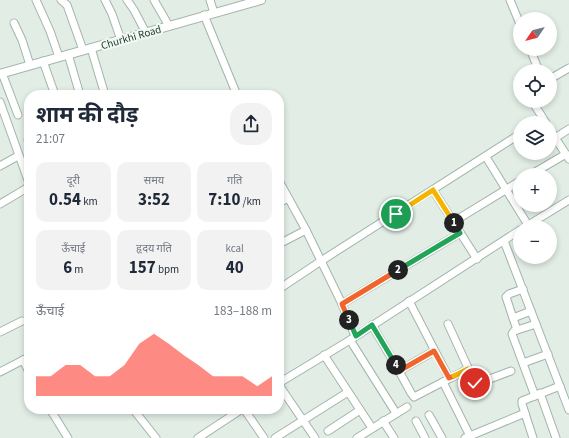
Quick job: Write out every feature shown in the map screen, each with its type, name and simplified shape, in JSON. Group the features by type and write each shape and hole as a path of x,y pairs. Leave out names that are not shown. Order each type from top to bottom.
{"street":[{"path":"36,0 50,31 59,57"},
{"path":"61,0 67,4 83,50"},
{"path":"105,0 112,14 121,40"},
{"path":"127,0 146,33"},
{"path":"154,0 169,26"},
{"path":"210,0 214,13"},
{"name":"Churkhi Road","path":"1,73 146,33 246,2 261,0"},
{"path":"510,0 515,12"},
{"path":"204,15 235,90"},
{"path":"14,23 22,40 30,65"},
{"path":"91,48 104,90"},
{"path":"68,54 79,90"},
{"path":"43,61 53,90"},
{"path":"557,75 569,68"},
{"path":"1,73 18,115"},
{"path":"0,102 18,156 24,164"},
{"path":"557,137 569,129"},
{"path":"284,286 513,139"},
{"path":"544,168 567,156 557,141"},
{"path":"0,166 18,156"},
{"path":"486,157 524,220"},
{"path":"453,222 513,185"},
{"path":"0,204 24,189"},
{"path":"284,190 306,230 342,304 353,338 396,413"},
{"path":"433,190 477,259"},
{"path":"284,200 288,198"},
{"path":"537,220 569,200"},
{"path":"284,241 306,230"},
{"path":"342,304 460,233"},
{"path":"284,381 513,235"},
{"path":"504,241 569,410"},
{"path":"517,330 506,297 509,294 523,289"},
{"path":"409,301 434,351 469,437 525,413"},
{"path":"513,318 531,311"},
{"path":"0,332 22,320"},
{"path":"448,324 468,369 477,384 511,371"},
{"path":"536,324 517,330 513,332 512,335 556,438"},
{"path":"372,325 414,396 468,369"},
{"path":"399,371 434,351"},
{"path":"523,363 548,354"},
{"path":"324,356 372,428"},
{"path":"0,372 24,360"},
{"path":"533,438 522,401 560,386"},
{"path":"284,392 315,438"},
{"path":"275,438 285,435 303,420 348,392"},
{"path":"357,438 407,407"},
{"path":"328,431 360,410"},
{"path":"53,414 68,438"},
{"path":"137,414 156,438"},
{"path":"198,438 207,435 236,414"},
{"path":"247,414 264,438"},
{"path":"429,415 442,438"},
{"path":"383,421 394,438"},
{"path":"416,421 425,438"}],"route":[{"path":"396,214 433,190 460,233 342,304 356,336 372,325 399,371 434,351 449,378 468,369 475,383"}]}
